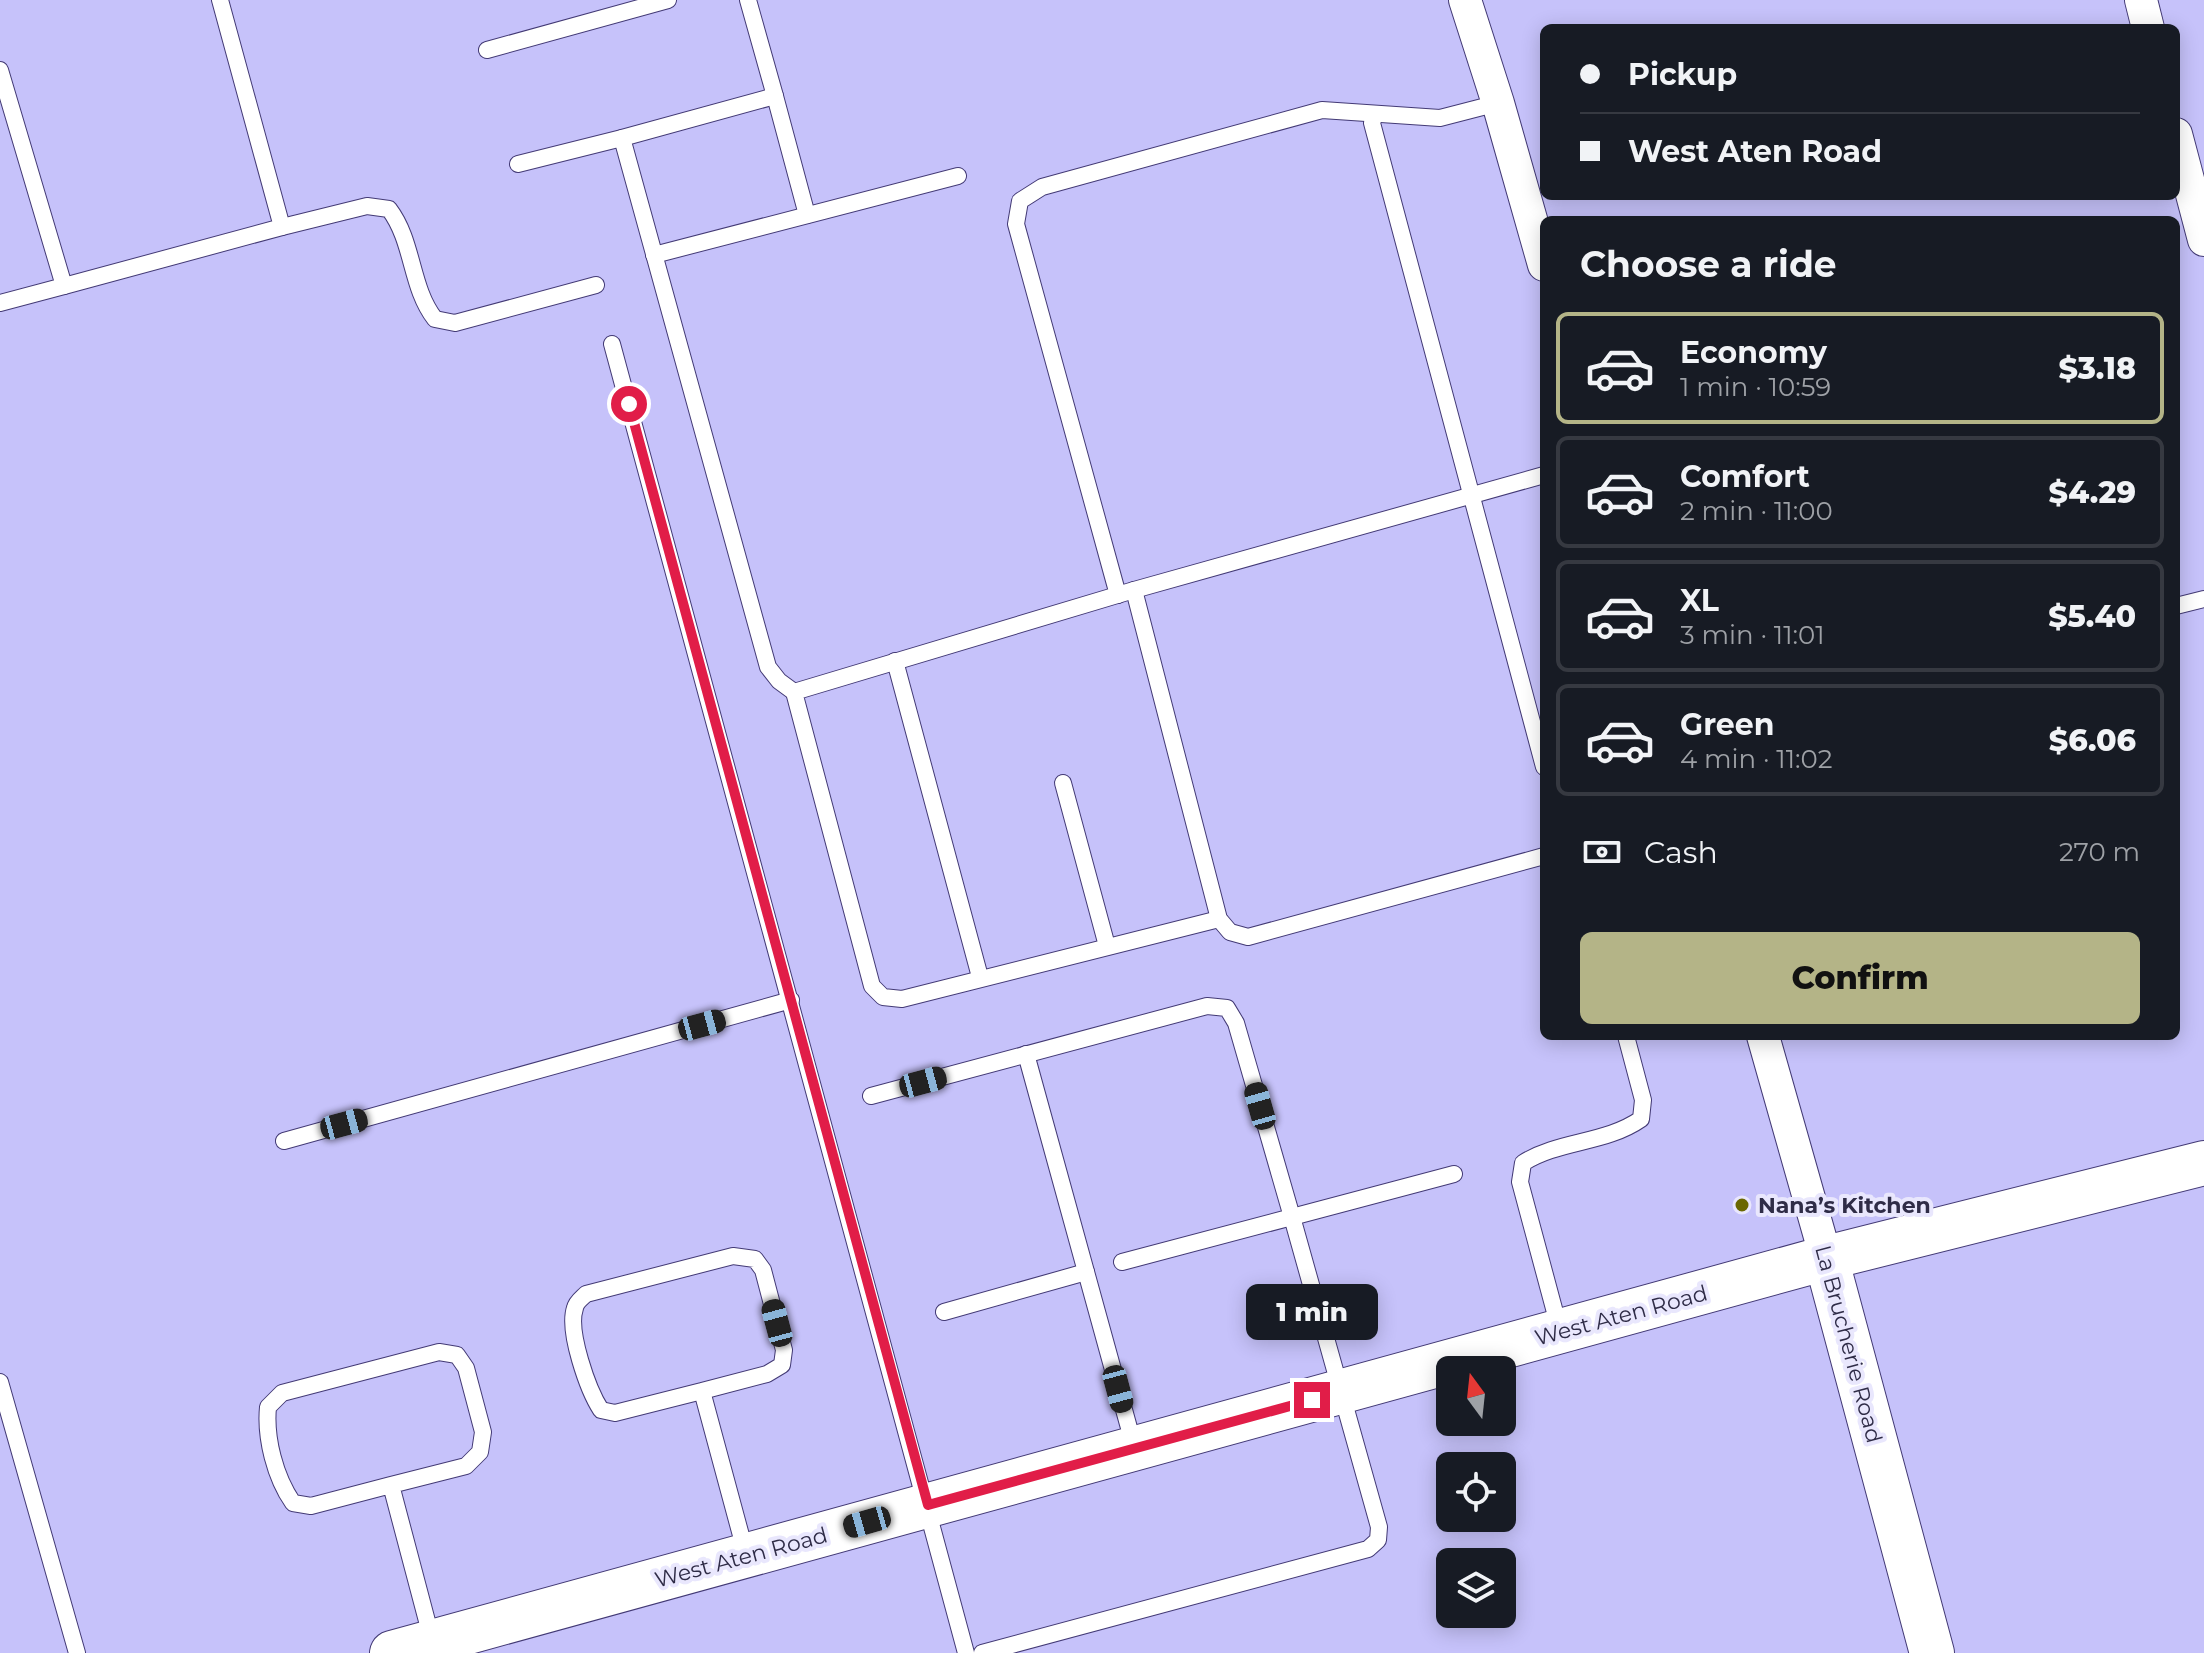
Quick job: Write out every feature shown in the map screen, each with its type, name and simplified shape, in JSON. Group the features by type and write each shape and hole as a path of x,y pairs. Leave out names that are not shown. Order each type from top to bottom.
{"street":[{"path":"1465,0 1540,251"},
{"path":"2141,0 2147,24"},
{"path":"2180,149 2204,240"},
{"name":"La Brucherie Road","path":"1764,1040 1932,1653"},
{"name":"West Aten Road","path":"412,1647 1826,1258 2204,1163"}],"lane":[{"path":"220,0 282,227"},
{"path":"487,50 668,0"},
{"path":"748,0 807,215"},
{"path":"0,70 64,286"},
{"path":"518,164 775,96"},
{"path":"1498,103 1440,118 1322,110 1042,187 1020,201 1016,224 1219,919 1230,932 1248,937 1540,857"},
{"path":"1375,114 1372,123 1540,752"},
{"path":"622,138 768,667 779,681 794,692 872,986 883,997 902,999 1219,919"},
{"path":"654,255 958,176"},
{"path":"0,303 367,206 389,209 402,226 423,304 435,319 455,323 596,285"},
{"path":"612,344 966,1653"},
{"path":"794,692 1126,593 1540,476"},
{"path":"2180,605 2204,599"},
{"path":"895,661 980,977"},
{"path":"1063,783 1107,946"},
{"path":"284,1141 791,1000"},
{"path":"871,1096 1207,1006 1227,1008 1236,1023 1379,1527 1378,1540 1368,1549 982,1653"},
{"path":"1560,1332 1520,1182 1523,1163 1538,1154 1622,1132 1641,1119 1643,1100 1627,1040"},
{"path":"1026,1054 1135,1448"},
{"path":"1122,1262 1454,1174"},
{"path":"733,1256 755,1259 763,1270 784,1350 782,1365 767,1374 702,1391 615,1413 601,1410 591,1394 572,1323 575,1305 586,1294 733,1256"},
{"path":"944,1312 1086,1272"},
{"path":"439,1352 457,1355 466,1368 483,1432 480,1452 466,1466 391,1485 311,1506 293,1503 282,1487 266,1427 268,1407 282,1393 439,1352"},
{"path":"0,1382 77,1653"},
{"path":"702,1391 747,1556"},
{"path":"391,1485 412,1647"}],"place":[{"name":"Nana’s Kitchen","path":"1742,1205"}],"route":[{"path":"629,404 928,1505 1312,1400"}]}
